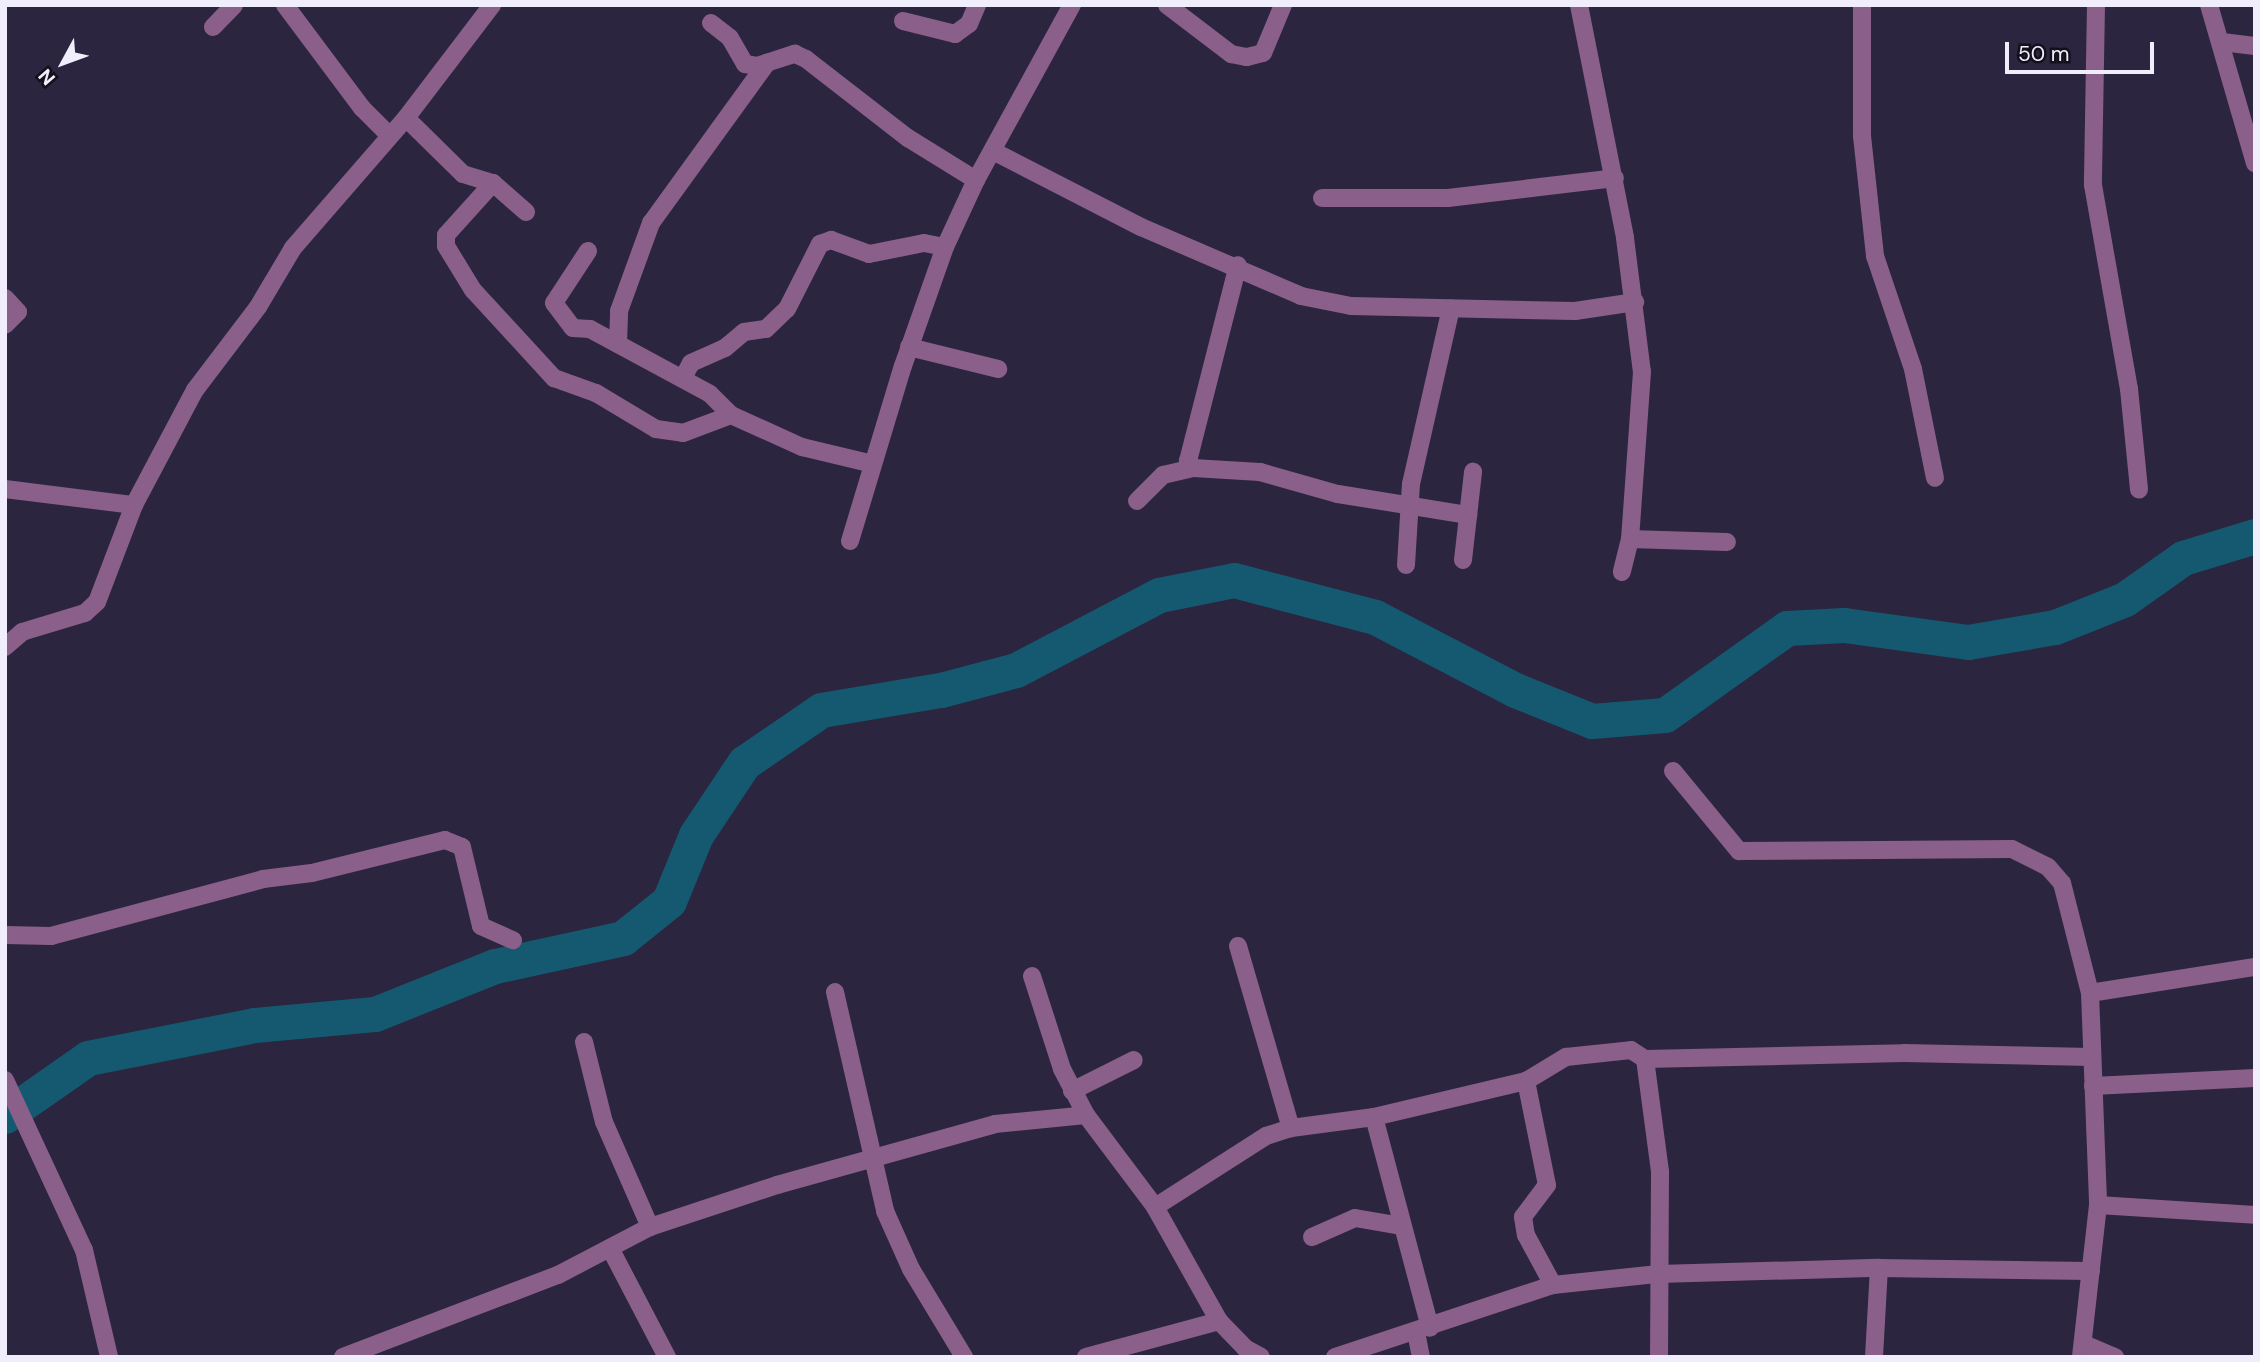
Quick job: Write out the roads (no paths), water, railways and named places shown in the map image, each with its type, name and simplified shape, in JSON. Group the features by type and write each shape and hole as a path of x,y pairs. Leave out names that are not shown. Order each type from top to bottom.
{"street":[{"path":"213,27 234,5"},
{"path":"285,5 362,108 388,134"},
{"path":"5,647 22,632 85,613 97,602 134,505 195,390 258,307 293,247 388,134 406,118 492,5"},
{"path":"903,21 955,34 969,24 977,5"},
{"path":"850,541 909,347 946,247 976,180 1072,5"},
{"path":"1167,5 1231,54 1247,57 1263,53 1283,5"},
{"path":"1579,5 1615,178 1635,302 1642,372 1630,539 1622,572"},
{"path":"1862,5 1862,136 1875,256 1913,369 1935,478"},
{"path":"2096,5 2093,185 2125,362 2139,490"},
{"path":"2209,5 2210,22 2222,42 2255,163"},
{"path":"710,23 730,38 745,64 767,63 795,54 806,59 908,138 976,180"},
{"path":"2222,42 2255,46"},
{"path":"618,344 619,311 651,223 767,63"},
{"path":"406,118 463,174 493,183 526,212"},
{"path":"993,151 1141,227 1238,265 1301,296 1351,306 1575,311 1635,302"},
{"path":"1322,198 1448,198 1615,178"},
{"path":"493,183 446,235 446,246 473,290 554,378 596,393 656,429 683,433 731,415"},
{"path":"683,378 691,363 725,348 737,335 765,329 787,309 820,244 831,240 869,254 924,243 946,247"},
{"path":"588,251 578,273 557,294 556,311 573,328 590,329 683,378 710,394 731,415 802,447 873,464"},
{"path":"1193,468 1188,461 1238,265"},
{"path":"5,298 18,312 5,325"},
{"path":"1406,565 1409,506 1451,307"},
{"path":"909,347 998,369"},
{"path":"1137,501 1163,475 1177,475 1193,468 1260,472 1338,494 1468,515"},
{"path":"1463,560 1473,472"},
{"path":"5,489 134,505"},
{"path":"1630,539 1727,542"},
{"path":"1673,771 1740,850 2012,849 2035,859 2062,883 2090,993 2098,1205 2083,1350 2116,1357"},
{"path":"5,935 51,936 263,879 312,873 445,839 462,847 481,926 513,940"},
{"path":"1238,946 1291,1128"},
{"path":"2090,993 2255,967"},
{"path":"1032,976 1072,1091 1086,1115 1155,1208 1219,1321 1245,1348 1261,1357"},
{"path":"835,992 885,1211 911,1269 964,1357"},
{"path":"584,1042 604,1122 650,1227"},
{"path":"1155,1208 1243,1149 1291,1128 1374,1117 1526,1081 1566,1057 1630,1050 1645,1059 1877,1053 2091,1057"},
{"path":"1645,1059 1660,1172 1659,1357"},
{"path":"1072,1091 1133,1060"},
{"path":"2093,1086 2255,1078"},
{"path":"1526,1081 1547,1185 1523,1217 1526,1236 1553,1285"},
{"path":"8,1086 84,1250 109,1357"},
{"path":"343,1357 363,1354 438,1318 558,1275 650,1227 874,1157 995,1124 1086,1115"},
{"path":"1374,1117 1402,1226 1423,1330 1421,1357"},
{"path":"2098,1205 2255,1215"},
{"path":"1312,1237 1355,1218 1402,1226"},
{"path":"610,1248 667,1357"},
{"path":"1874,1357 1878,1268"},
{"path":"1335,1357 1553,1285 1658,1274 1878,1268 2091,1270"},
{"path":"1086,1357 1219,1321"}],"waterway":[{"path":"5,1116 88,1058 254,1025 375,1014 495,966 623,938 669,901 696,835 744,763 821,710 941,690 1016,670 1159,595 1234,580 1375,617 1515,690 1592,721 1665,715 1787,628 1844,625 1968,642 2055,627 2125,599 2183,558 2255,536"}]}
